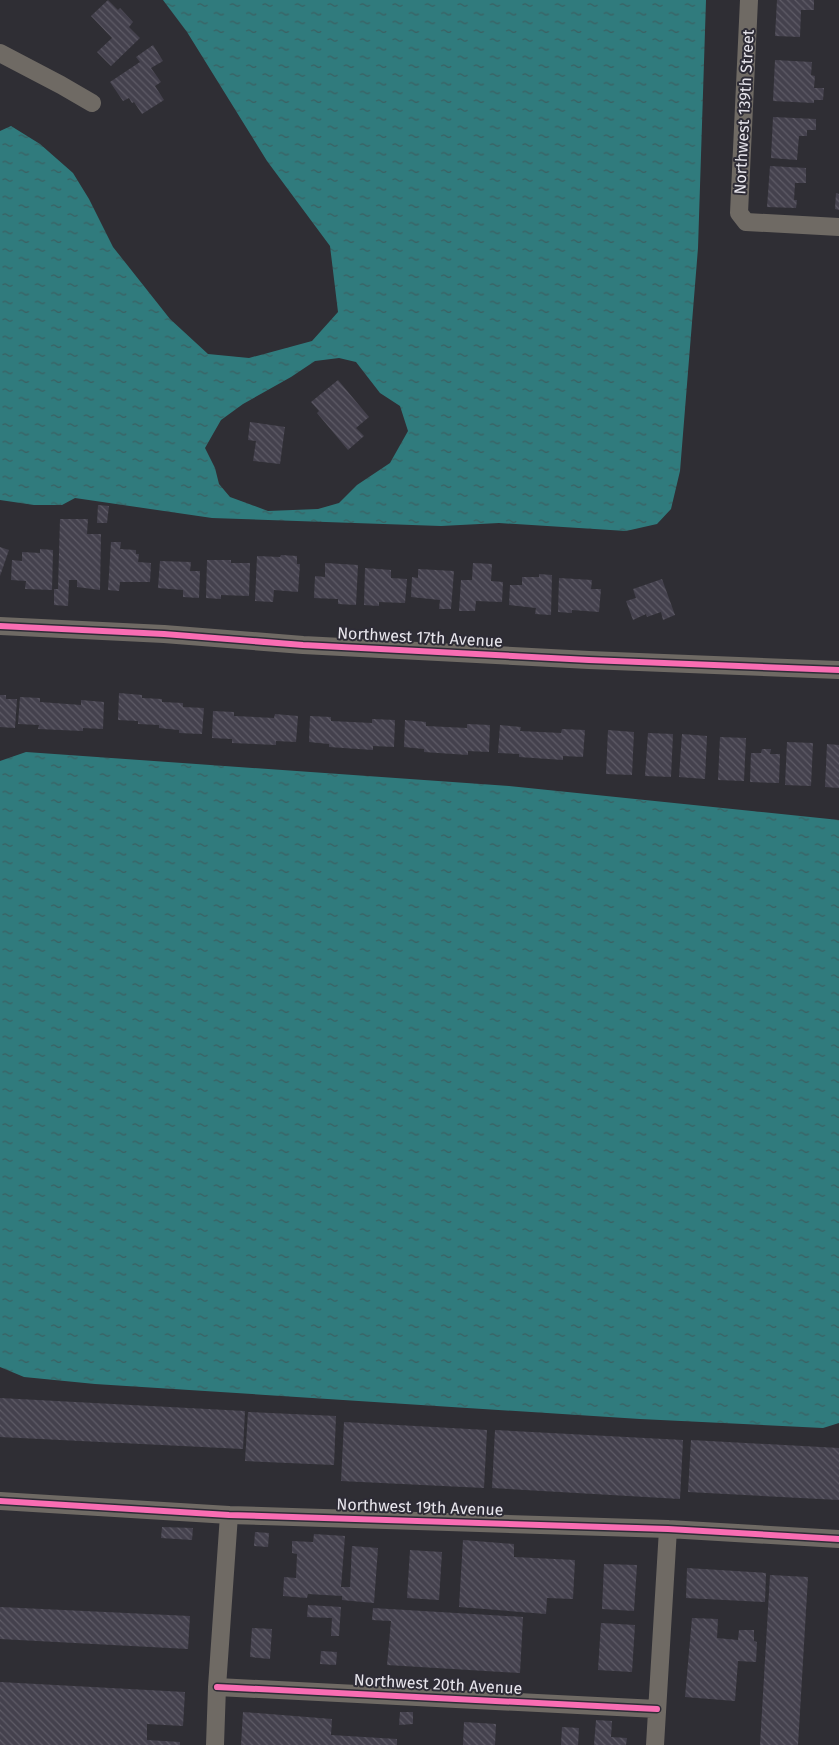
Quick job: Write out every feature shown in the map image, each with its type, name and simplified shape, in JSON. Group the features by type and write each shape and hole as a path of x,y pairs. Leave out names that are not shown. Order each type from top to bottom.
{"street":[{"name":"Northwest 139th Street","path":"750,0 739,213 746,222 839,227"},
{"path":"0,53 61,84 92,103"},
{"name":"Northwest 17th Avenue","path":"0,626 164,634 303,645 839,670"},
{"name":"Northwest 19th Avenue","path":"0,1501 229,1516 668,1529 839,1539"},
{"path":"215,1745 217,1687 229,1516"},
{"path":"655,1745 668,1529"},
{"name":"Northwest 20th Avenue","path":"217,1687 657,1709"}],"water":[{"path":"163,0 706,0 698,248 680,471 671,509 657,524 626,531 499,523 441,526 212,518 75,498 62,505 34,505 0,500 0,131 11,126 40,144 73,173 89,199 113,247 170,319 208,354 249,358 312,341 338,312 330,246 267,161 187,32","holes":["339,358 356,362 380,393 400,406 408,431 390,463 357,485 339,503 318,509 268,511 230,497 219,484 215,468 205,448 221,420 243,404 315,361"]},
{"path":"26,752 509,786 839,820 839,1423 823,1428 640,1419 95,1384 24,1377 0,1367 0,761"}],"building":[{"path":"108,0 118,10 120,8 133,22 129,27 140,38 111,66 97,52 112,38 91,16"},
{"path":"777,0 814,0 814,10 801,10 800,37 775,36"},
{"path":"153,45 163,61 151,68 161,82 155,86 164,100 142,114 129,98 123,101 110,82 140,62 136,57"},
{"path":"775,60 812,62 811,75 815,76 814,88 824,88 823,100 814,100 814,103 773,101"},
{"path":"773,117 816,119 816,130 807,130 807,136 799,136 797,160 771,158"},
{"path":"770,166 806,168 806,183 795,183 794,200 797,200 796,208 767,207"},
{"path":"836,193 839,194 839,210 835,209"},
{"path":"338,380 369,417 356,428 364,436 348,450 317,413 319,411 311,402"},
{"path":"250,422 285,427 280,464 253,461 256,441 248,440"},
{"path":"98,505 109,506 107,523 97,523"},
{"path":"60,519 88,519 87,534 101,534 100,590 77,587 77,580 69,580 68,606 54,605 54,589 58,589"},
{"path":"111,542 121,542 120,549 136,550 136,554 139,554 138,562 151,563 150,582 120,582 119,591 108,590"},
{"path":"0,547 9,550 0,576"},
{"path":"40,549 53,550 52,590 25,589 26,581 11,580 12,560 22,561 22,552 40,553"},
{"path":"281,555 297,556 297,564 300,564 298,592 274,590 273,602 255,601 257,556 280,557"},
{"path":"207,560 231,560 231,563 250,563 249,596 221,595 221,599 206,598"},
{"path":"160,561 191,562 190,571 200,571 199,598 183,597 183,590 158,588"},
{"path":"325,563 358,565 356,605 338,604 338,599 314,598 315,576 325,577"},
{"path":"473,563 492,564 491,581 503,582 502,602 476,601 475,611 459,611 461,580 472,580"},
{"path":"365,568 391,570 391,578 407,579 405,603 379,602 379,606 364,605"},
{"path":"418,569 454,571 451,609 439,609 440,600 411,597 412,577 418,578"},
{"path":"539,574 552,575 551,615 535,614 536,608 509,605 510,585 522,585 522,577 539,577"},
{"path":"559,578 592,580 591,589 601,589 599,612 572,610 572,613 558,612"},
{"path":"662,579 675,615 663,620 661,612 647,617 646,614 633,620 626,601 636,598 633,589"},
{"path":"119,693 142,695 142,698 162,699 162,702 183,703 183,707 204,708 202,734 179,733 179,730 159,728 159,725 138,724 138,721 118,720"},
{"path":"0,695 6,695 6,699 17,699 15,728 0,727"},
{"path":"20,697 40,698 40,702 81,705 81,700 104,702 103,729 83,728 83,731 38,729 39,725 18,724"},
{"path":"213,711 234,712 234,716 274,718 275,714 298,716 296,742 276,741 276,745 232,743 232,739 212,738"},
{"path":"310,716 331,717 331,721 372,723 372,719 395,720 394,747 373,746 373,750 329,747 329,744 309,742"},
{"path":"405,720 426,722 426,726 467,728 467,724 490,725 489,752 468,751 468,755 424,752 424,749 404,747"},
{"path":"500,725 521,727 520,731 561,733 562,729 585,730 583,757 563,756 563,760 519,757 519,754 498,753"},
{"path":"608,730 634,732 632,775 606,774"},
{"path":"648,733 673,734 671,777 645,776"},
{"path":"682,734 707,736 705,779 679,777"},
{"path":"720,737 746,738 744,781 718,780"},
{"path":"787,742 813,743 811,786 785,785"},
{"path":"827,744 839,745 839,788 825,787"},
{"path":"762,749 771,749 770,754 780,754 779,783 750,782 751,753 761,753"},
{"path":"0,1398 245,1411 243,1449 0,1437"},
{"path":"248,1412 336,1416 334,1465 245,1461"},
{"path":"344,1422 487,1430 484,1488 341,1481"},
{"path":"495,1430 683,1440 680,1499 492,1488"},
{"path":"691,1440 839,1448 839,1500 688,1492"},
{"path":"162,1527 193,1528 192,1540 161,1538"},
{"path":"255,1532 269,1533 268,1547 254,1546"},
{"path":"314,1534 345,1536 341,1587 350,1587 352,1546 378,1548 374,1603 342,1600 342,1596 308,1594 307,1598 283,1596 284,1577 296,1578 297,1554 292,1553 292,1541 313,1542"},
{"path":"463,1540 514,1544 514,1557 575,1560 573,1599 547,1598 546,1614 459,1607"},
{"path":"410,1550 442,1552 439,1600 407,1598"},
{"path":"604,1564 637,1565 634,1611 602,1609"},
{"path":"687,1568 766,1573 765,1602 686,1598"},
{"path":"770,1575 808,1577 798,1745 760,1745"},
{"path":"308,1605 341,1607 339,1636 331,1636 332,1618 307,1617"},
{"path":"0,1607 190,1616 188,1649 0,1639"},
{"path":"373,1608 523,1617 520,1673 387,1665 391,1621 372,1620"},
{"path":"692,1618 718,1619 717,1638 738,1640 739,1630 754,1630 754,1641 757,1642 756,1662 738,1661 735,1701 685,1697"},
{"path":"601,1623 635,1625 632,1672 598,1670"},
{"path":"252,1628 272,1629 270,1659 250,1657"},
{"path":"321,1651 337,1652 336,1665 320,1664"},
{"path":"0,1682 185,1692 183,1726 147,1724 147,1740 180,1742 180,1745 0,1745"},
{"path":"243,1712 332,1719 331,1735 397,1739 397,1745 241,1745"},
{"path":"400,1712 413,1712 413,1724 399,1725"},
{"path":"596,1720 612,1721 611,1737 627,1738 626,1745 594,1745"},
{"path":"464,1722 496,1724 495,1745 463,1745"},
{"path":"562,1727 579,1728 578,1745 561,1745"}],"cycle path":[{"path":"0,626 164,634 303,645 589,660 839,670"},
{"path":"0,1501 229,1515 668,1529 839,1539"},
{"path":"217,1687 657,1709"}]}
